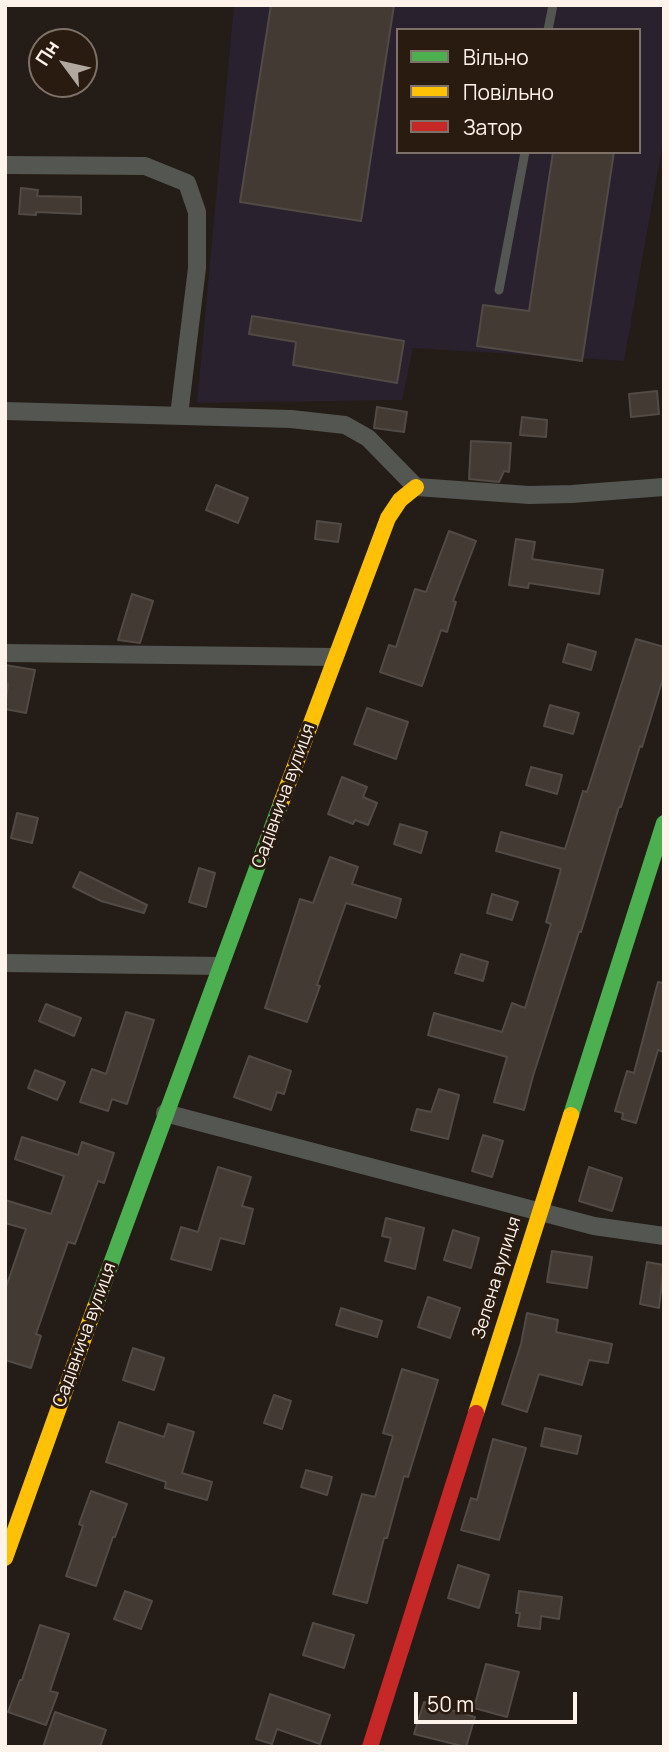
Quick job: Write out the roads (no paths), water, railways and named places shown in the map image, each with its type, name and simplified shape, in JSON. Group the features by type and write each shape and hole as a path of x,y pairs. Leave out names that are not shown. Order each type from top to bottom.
{"street":[{"path":"5,165 145,166 187,183 197,212 197,268 179,415"},
{"path":"5,411 291,419 345,425 368,438 416,487 529,495 664,487"},
{"name":"Садівнича вулиця","path":"5,1558 165,1113 388,518 400,500 416,487"},
{"path":"5,653 335,657"},
{"name":"Зелена вулиця","path":"370,1747 664,822"},
{"path":"5,963 220,966"},
{"path":"165,1113 594,1226 664,1236"}],"lane":[{"path":"548,28 553,5"},
{"path":"499,290 525,154"}]}
